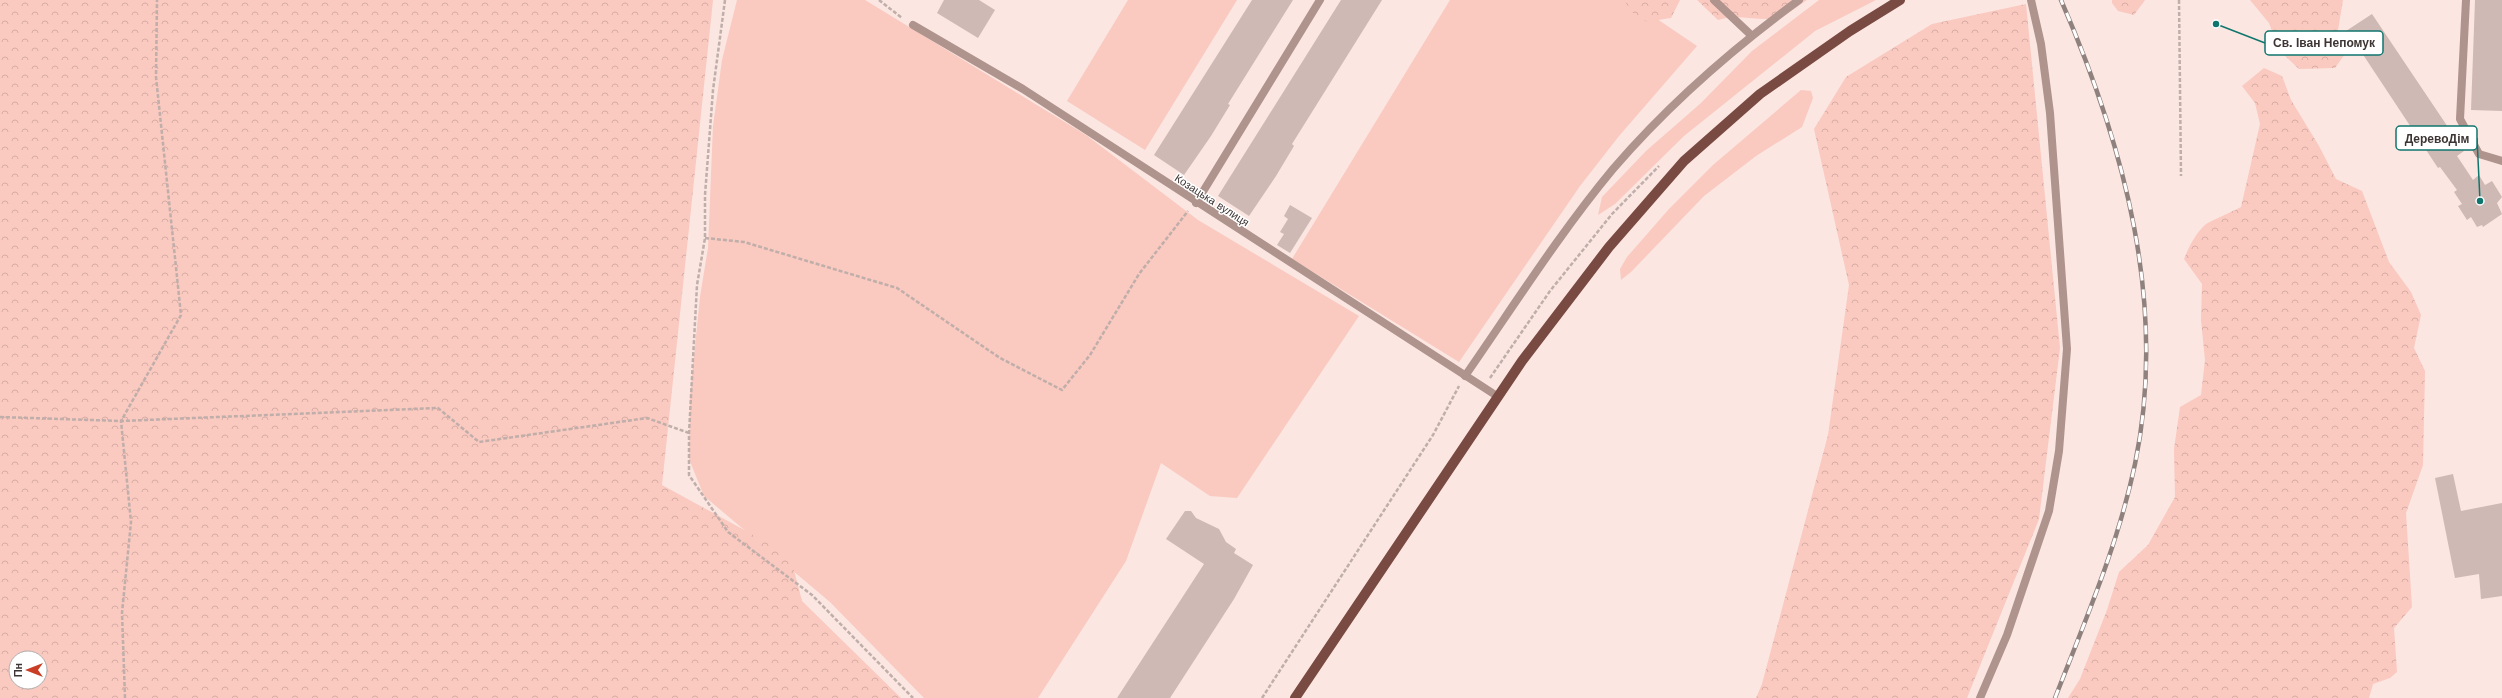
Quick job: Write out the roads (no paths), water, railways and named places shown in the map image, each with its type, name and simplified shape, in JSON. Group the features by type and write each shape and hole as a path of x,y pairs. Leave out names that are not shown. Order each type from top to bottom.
{"main road":[{"path":"1295,698 1497,396 1609,247 1684,161 1760,94 1850,31 1900,0"}],"street":[{"path":"1196,202 1320,0"},
{"path":"1714,0 1751,35"},
{"path":"1465,376 1543,263 1613,169 1696,82 1751,35 1799,0"},
{"path":"1980,698 2007,635 2049,512 2061,436 2067,349 2050,113 2041,44 2031,0"},
{"path":"2466,0 2460,119 2479,154 2502,161"},
{"name":"Козацька вулиця","path":"913,25 1023,89 1497,396"}],"railway":[{"path":"2055,698 2100,582 2120,524 2128,494 2135,464 2144,404 2146,345 2143,286 2134,227 2121,169 2104,111 2084,55 2061,0"}],"place":[{"name":"Св. Іван Непомук","path":"2216,24"},
{"name":"ДеревоДім","path":"2480,201"}]}
